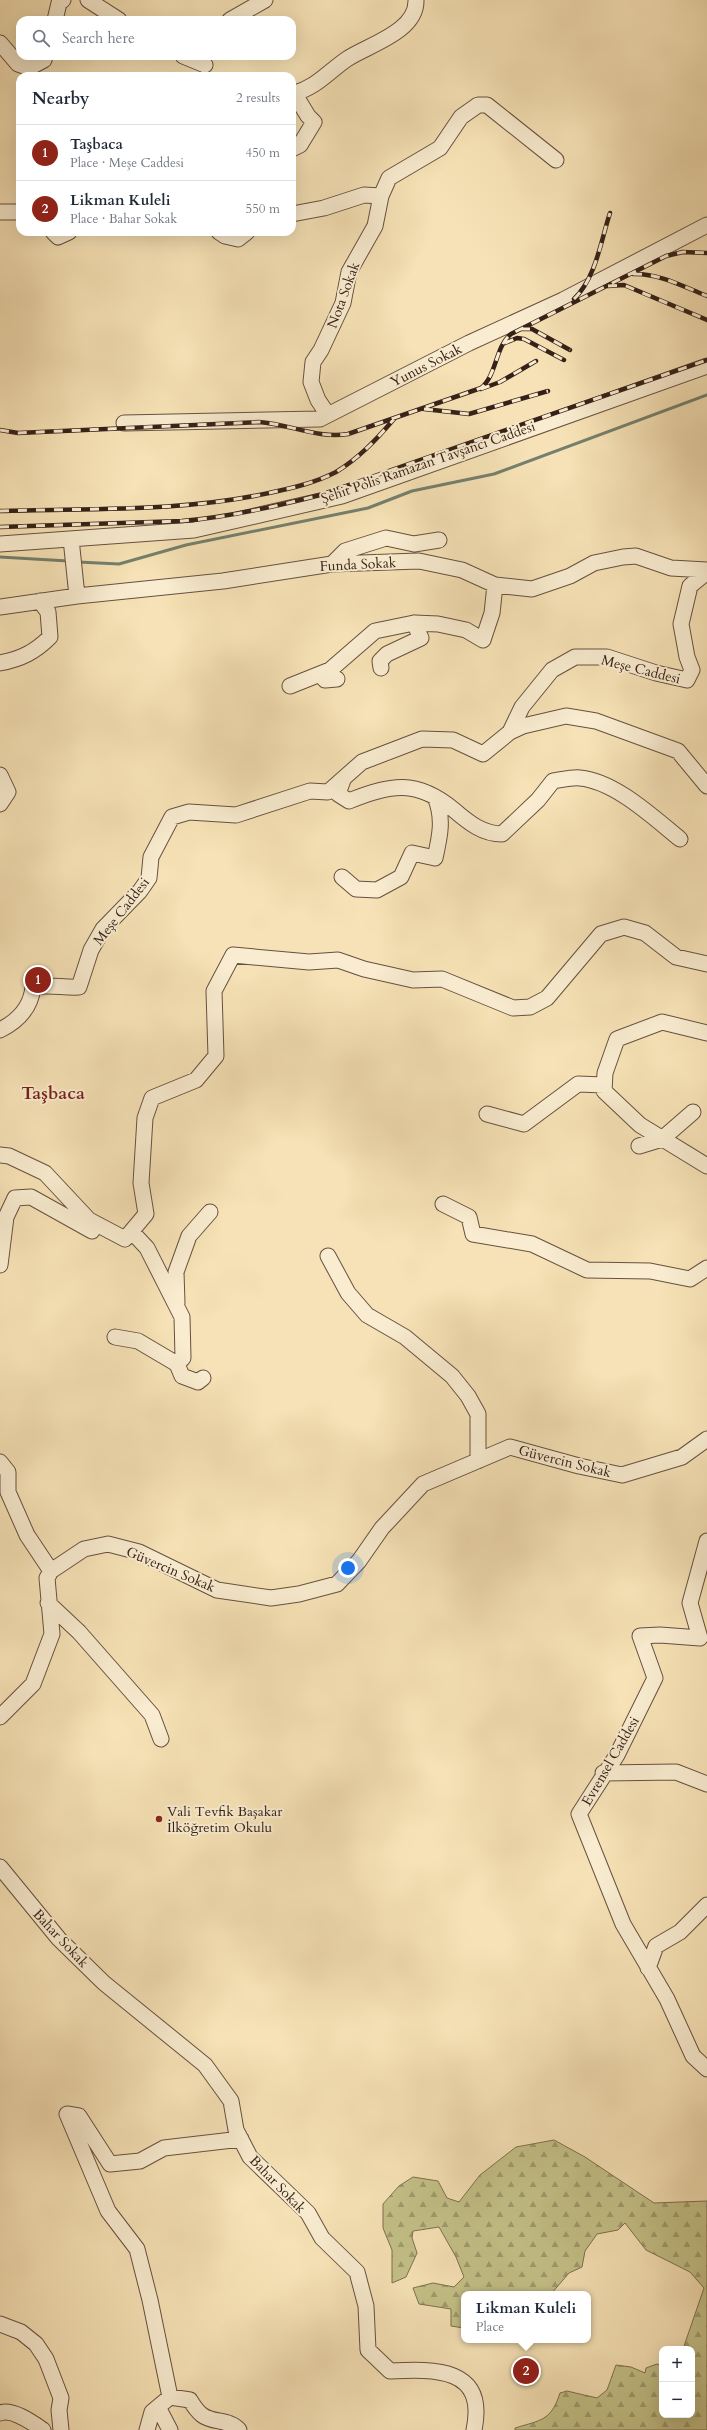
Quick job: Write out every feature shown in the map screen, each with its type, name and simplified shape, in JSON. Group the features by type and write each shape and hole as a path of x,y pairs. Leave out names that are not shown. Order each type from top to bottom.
{"street":[{"path":"56,16 59,3 63,0"},
{"path":"88,0 113,16"},
{"path":"237,16 265,0"},
{"path":"296,92 314,86 347,59 376,46 409,21 415,3"},
{"path":"0,44 18,64 28,68 44,60"},
{"path":"192,60 206,66"},
{"path":"296,98 308,116 314,122 300,144 296,146"},
{"name":"Nota Sokak","path":"328,415 318,400 311,382 312,362 321,350 343,303 349,272 375,226 381,196 389,178 440,148 461,117 478,105 487,105 556,160"},
{"path":"296,213 324,208 364,195 381,196"},
{"path":"0,212 16,212"},
{"name":"Yunus Sokak","path":"124,423 320,419 469,343 563,300 707,225"},
{"path":"225,236 238,239 242,236"},
{"name":"Şehit Polis Ramazan Tavşancı Caddesi","path":"0,544 194,530 342,496 707,366"},
{"path":"332,564 345,551 386,538 414,544 439,540"},
{"path":"71,539 77,596"},
{"name":"Funda Sokak","path":"0,607 77,596 223,581 332,564 419,561 462,570 495,585 532,589 570,576 594,563 623,557 636,556 672,568 707,571"},
{"name":"Meşe Caddesi","path":"0,1030 18,1018 32,999 34,987 45,985 64,988 79,987 91,950 103,929 135,896 149,878 151,857 172,817 189,812 236,815 310,791 328,792 362,762 422,739 453,740 483,754 510,732 522,707 552,670 575,657 607,657 656,673 687,680 692,670 686,657 680,624 690,586 707,571"},
{"path":"290,686 321,675 359,647 375,631 414,623 438,624 466,630 483,640 492,613 495,585"},
{"path":"0,663 16,660 36,650 50,637 48,612 40,601"},
{"path":"381,668 380,661 387,654 421,638 414,623"},
{"path":"321,675 326,680 337,679"},
{"path":"510,732 523,726 566,716 596,721 678,751 707,786"},
{"path":"0,775 8,792 0,804"},
{"path":"342,780 338,794 349,801 372,792 403,786 435,797 469,823 490,834 502,834 538,800 553,781 581,778 605,786 641,807 680,839"},
{"path":"342,878 356,889 377,890 401,877 412,852 435,858 441,830 440,810 435,797"},
{"path":"129,1236 146,1214 141,1183 145,1118 152,1098 196,1080 216,1056 214,991 233,955 309,962 338,960 364,969 413,980 442,978 513,1008 530,1007 548,998 601,934 624,927 645,933 676,957 707,964"},
{"path":"707,1033 662,1022 617,1039 605,1073 604,1084 604,1091 640,1126 686,1156 707,1166"},
{"path":"487,1114 524,1124 578,1084 604,1084"},
{"path":"639,1146 662,1139 693,1112"},
{"path":"0,1155 9,1156 45,1173 89,1220 129,1236 147,1248 182,1317 183,1358 177,1364"},
{"path":"0,1265 6,1217 15,1198 31,1197 92,1231 129,1236"},
{"path":"443,1204 470,1217 473,1234 532,1244 587,1270 650,1272 690,1279 707,1268"},
{"path":"177,1308 176,1272 189,1236 210,1212"},
{"path":"328,1256 348,1293 367,1315 405,1337 452,1376 468,1396 478,1414 478,1461"},
{"path":"115,1337 138,1341 177,1364 182,1376 198,1382 203,1378"},
{"name":"Güvercin Sokak","path":"50,1571 84,1549 108,1544 139,1552 217,1590 271,1598 298,1594 337,1584 359,1561 382,1528 423,1484 510,1447 579,1466 622,1475 682,1457 707,1439"},
{"path":"0,1462 8,1472 8,1492 27,1535 50,1571 47,1578 48,1604 52,1634 33,1684 0,1717"},
{"name":"Evrensel Caddesi","path":"707,1541 704,1557 690,1603 704,1643 660,1635 640,1636 655,1678 617,1755 603,1773 579,1814 624,1924 667,1999 693,2056 707,2068"},
{"path":"48,1604 79,1632 152,1715 161,1739"},
{"path":"603,1773 676,1772 707,1784"},
{"name":"Bahar Sokak","path":"0,1867 59,1939 104,1983 205,2065 231,2101 236,2130 250,2157 308,2213 322,2238 357,2272 366,2306 368,2350 390,2371 427,2369 455,2376 471,2389 477,2415 474,2430"},
{"path":"648,1968 656,1946 680,1932 707,1904"},
{"path":"170,2397 150,2300 137,2249 108,2211 67,2114 79,2116 110,2164 140,2161 164,2148 240,2139"},
{"path":"0,2324 21,2332 36,2344 46,2359 61,2398 58,2410 61,2430"},
{"path":"147,2430 152,2412 170,2397 190,2400 202,2416 221,2420 239,2430"},
{"path":"158,2407 170,2430"},
{"path":"0,2413 4,2412 23,2418 43,2430"}],"green space":[{"path":"554,2140 585,2157 654,2203 707,2201 707,2430 515,2430 515,2428 538,2421 549,2414 557,2402 560,2393 567,2391 597,2398 607,2390 616,2365 631,2367 645,2373 646,2368 657,2364 659,2365 659,2418 695,2418 695,2346 684,2346 704,2288 690,2272 646,2250 625,2223 618,2230 597,2234 585,2251 582,2267 569,2273 554,2291 461,2291 461,2328 451,2326 451,2309 419,2304 413,2288 433,2283 454,2287 464,2277 456,2257 439,2227 413,2231 412,2238 417,2253 406,2277 392,2283 392,2250 383,2228 383,2204 399,2186 413,2177 438,2181 447,2198 459,2202 480,2175 516,2147"}],"waterway":[{"path":"78,562 119,564 186,545 368,508 412,491 494,474 707,395"},
{"path":"0,557 68,561"}],"railway":[{"path":"574,299 588,280 593,270 610,213"},
{"path":"0,430 18,433 259,422 326,435 348,434 481,388 490,376 502,346 511,334 666,256 683,252 707,253"},
{"path":"633,274 643,274 662,278 707,296"},
{"path":"608,286 624,285 707,320"},
{"path":"521,329 532,329 570,350"},
{"path":"505,343 517,338 524,339 564,360"},
{"path":"0,527 182,521 234,514 286,504 320,495 707,360"},
{"path":"481,389 500,382 536,361"},
{"path":"424,409 469,414 548,391"},
{"path":"0,511 169,506 236,499 269,493 303,485 336,472 367,448 394,419"}],"place":[{"name":"Taşbaca","path":"38,980"},
{"name":"Vali Tevfik Başakar İlköğretim Okulu","path":"159,1819"},
{"name":"Likman Kuleli","path":"526,2371"}],"district":[{"name":"Taşbaca","path":"53,1093"}]}
